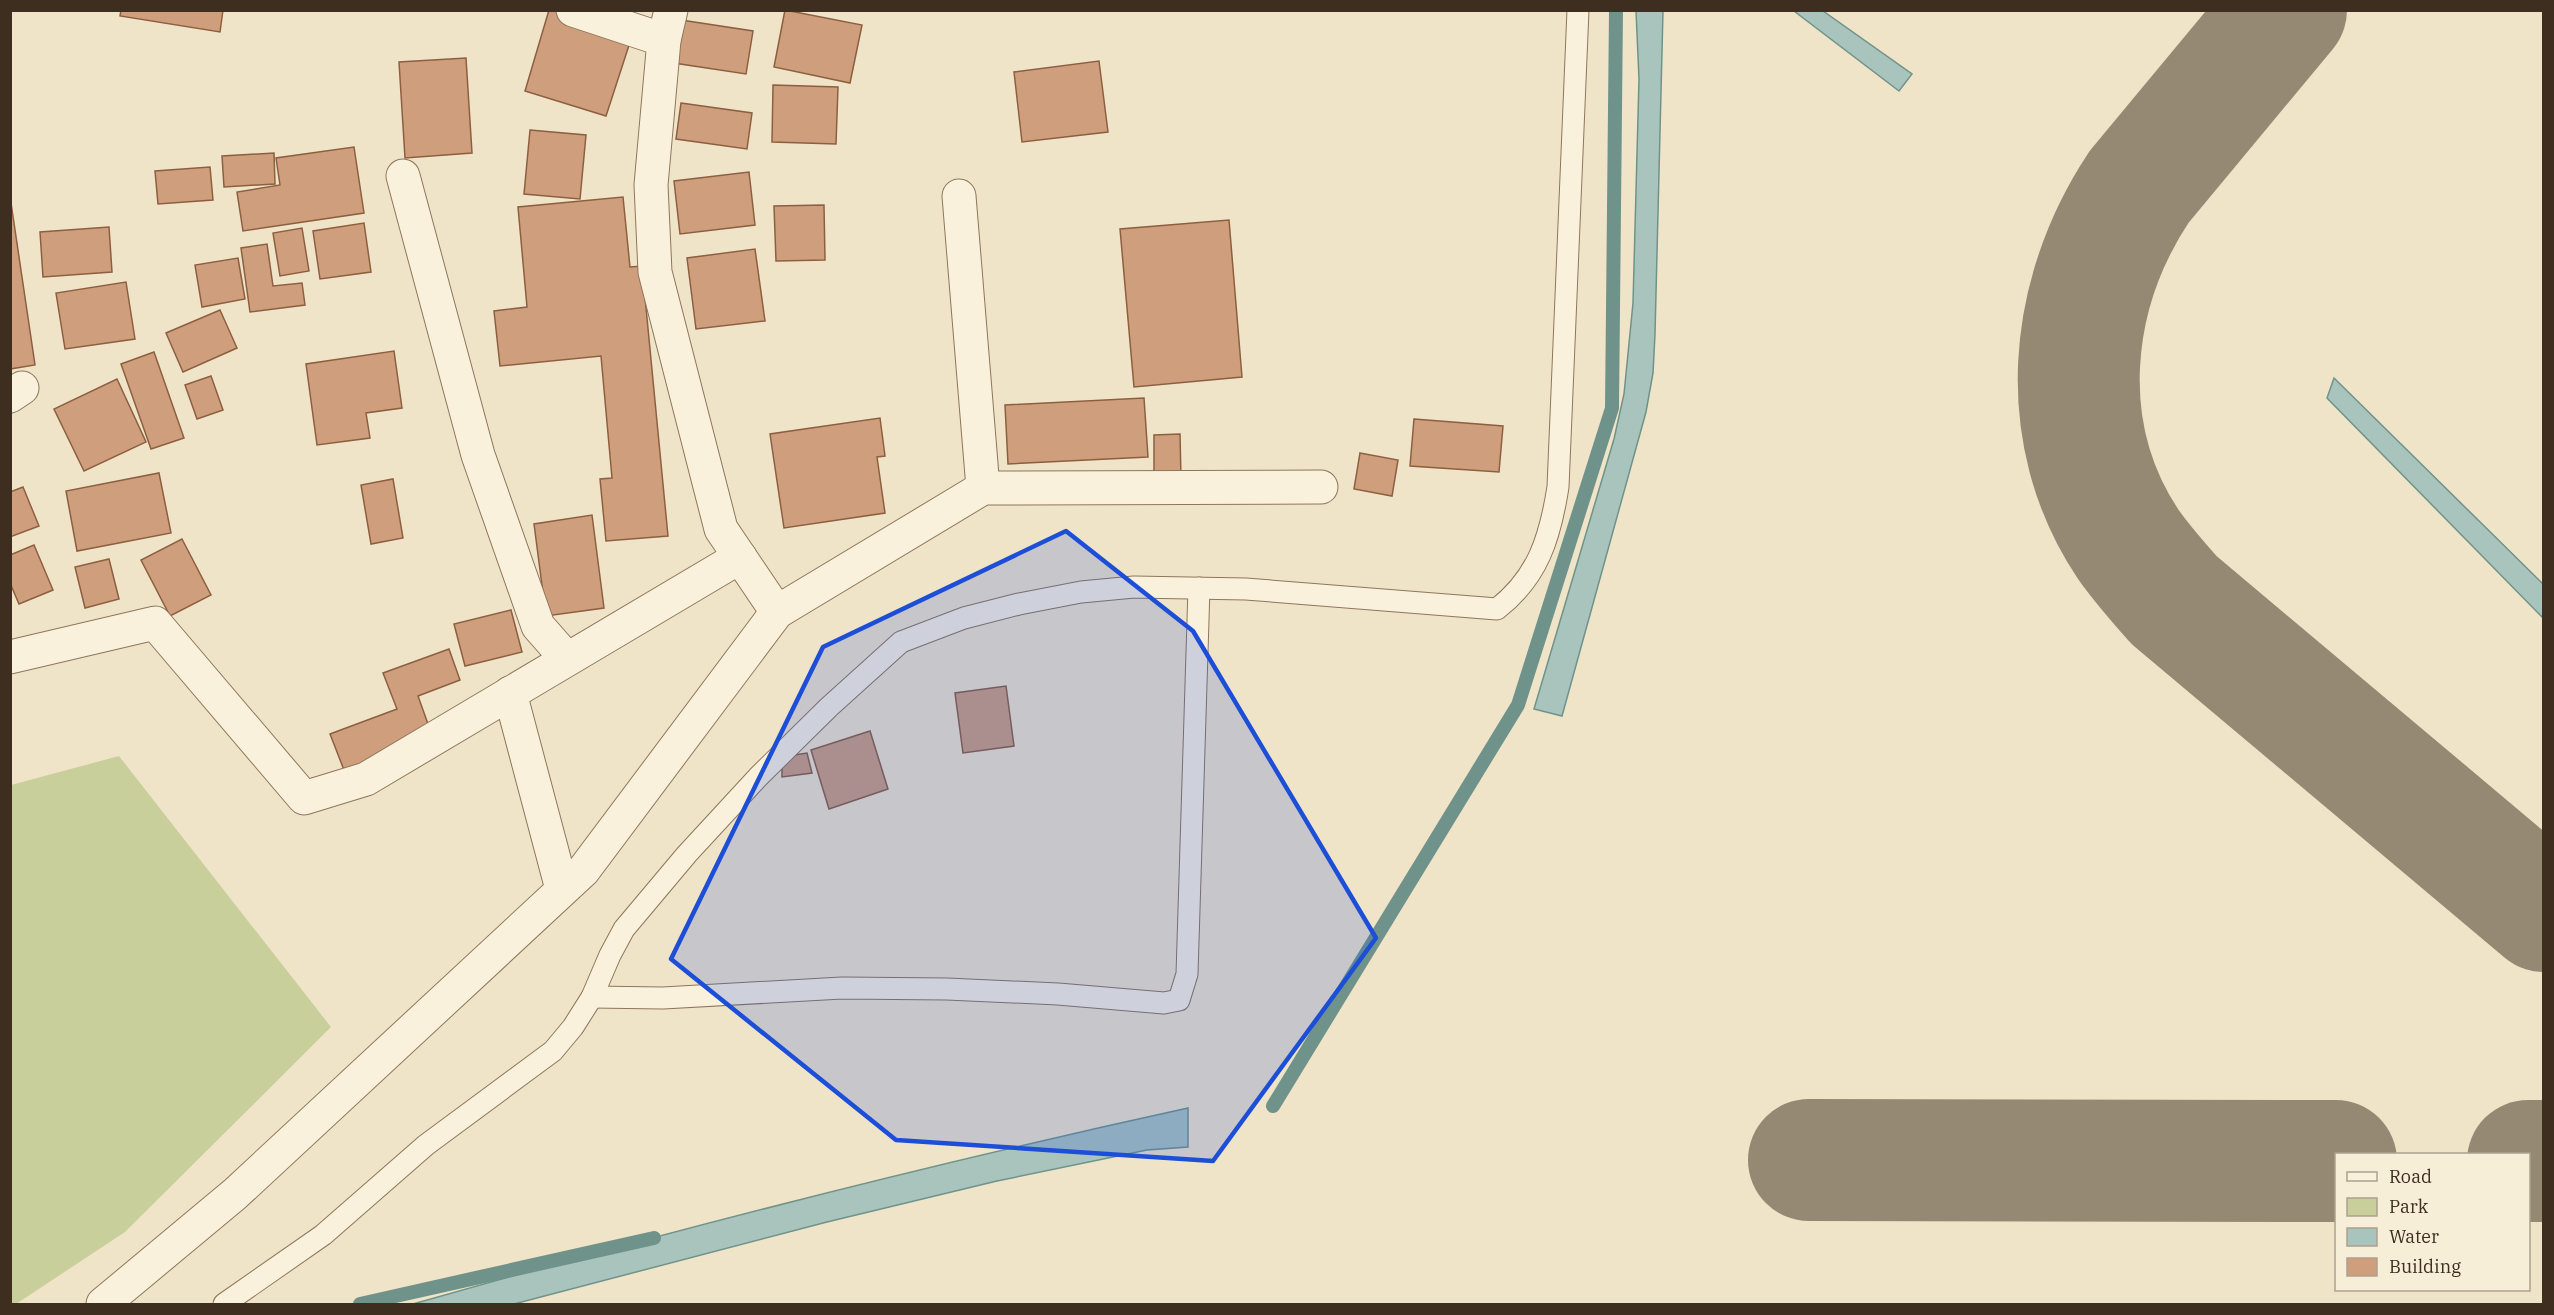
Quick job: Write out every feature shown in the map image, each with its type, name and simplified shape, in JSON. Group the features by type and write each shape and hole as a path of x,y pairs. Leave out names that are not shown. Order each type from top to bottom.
{"street":[{"path":"573,10 668,25 651,184 655,272 721,529 777,612"},
{"path":"403,176 478,456 538,626 567,659"},
{"path":"959,196 983,488"},
{"path":"103,1305 235,1194 583,871 777,612 983,488 1321,487"},
{"path":"10,657 155,622 304,798 366,779 740,557"},
{"path":"510,693 562,889"}],"lane":[{"path":"224,1305 323,1235 426,1145 553,1050 573,1027 592,997 609,955 624,929 687,854 766,769 829,707 901,642 964,618 1019,604 1081,592 1134,587 1199,588 1497,609 1513,597 1528,579 1549,529 1558,487 1578,10"},
{"path":"592,997 663,999 842,988 1058,994 1164,1003 1179,1000 1187,974 1199,588"}],"highlighted area":[{"path":"1066,531 1193,631 1376,938 1213,1161 896,1140 671,959 823,647"}],"green space":[{"path":"119,756 331,1027 125,1232 16,1304 11,1304 11,785"}],"water":[{"path":"1636,11 1663,11 1653,373 1646,412 1562,716 1534,709 1614,439 1624,394 1633,303 1639,79"},
{"path":"1794,11 1823,11 1912,74 1899,91"},
{"path":"2334,378 2543,584 2543,618 2327,398"},
{"path":"1188,1108 1188,1147 1147,1150 997,1181 827,1222 514,1304 413,1304 799,1200 993,1152"}],"building":[{"path":"121,10 223,10 220,32 120,16"},
{"path":"549,10 558,10 633,33 606,116 525,91"},
{"path":"785,10 862,25 850,83 774,67"},
{"path":"681,20 753,31 746,74 674,63"},
{"path":"466,58 472,153 405,158 399,62"},
{"path":"1099,61 1108,132 1022,142 1014,72"},
{"path":"773,85 838,87 836,144 772,142"},
{"path":"681,103 752,113 747,149 676,139"},
{"path":"530,130 586,135 580,199 524,194"},
{"path":"354,147 364,213 243,231 237,192 280,185 276,158"},
{"path":"274,153 275,184 224,187 222,156"},
{"path":"210,167 213,200 158,204 155,171"},
{"path":"749,172 755,225 680,234 674,181"},
{"path":"10,196 35,365 10,369"},
{"path":"623,197 630,267 642,266 668,536 606,541 600,479 612,478 601,356 500,366 494,311 527,307 518,207"},
{"path":"824,205 825,260 776,261 774,206"},
{"path":"1229,220 1242,377 1134,387 1120,229"},
{"path":"364,223 371,272 320,279 313,231"},
{"path":"109,227 112,272 43,277 40,232"},
{"path":"302,228 309,271 280,276 273,233"},
{"path":"267,244 273,286 302,283 305,305 250,312 241,248"},
{"path":"755,249 765,321 696,329 687,258"},
{"path":"238,258 245,299 202,307 195,265"},
{"path":"126,282 135,339 65,349 56,293"},
{"path":"220,310 237,348 183,372 166,333"},
{"path":"394,351 402,408 366,413 370,438 317,445 306,364"},
{"path":"154,352 184,438 151,449 121,364"},
{"path":"211,376 223,410 197,419 185,385"},
{"path":"117,379 146,442 84,471 54,409"},
{"path":"1144,398 1148,457 1008,464 1005,405"},
{"path":"880,418 885,456 877,457 885,513 784,528 770,434"},
{"path":"1414,419 1503,426 1499,472 1410,466"},
{"path":"1180,434 1181,479 1154,479 1154,435"},
{"path":"1360,453 1398,460 1392,496 1354,489"},
{"path":"159,473 171,533 77,551 66,491"},
{"path":"393,479 403,538 371,544 361,485"},
{"path":"23,487 39,526 10,537 10,492"},
{"path":"592,515 604,608 546,616 534,524"},
{"path":"182,539 211,595 170,616 141,560"},
{"path":"34,545 53,590 19,604 10,583 10,555"},
{"path":"109,559 119,599 85,608 75,567"},
{"path":"511,610 522,652 465,666 454,624"},
{"path":"449,649 460,680 418,696 433,738 344,770 330,734 397,709 383,673"},
{"path":"1006,686 1014,746 963,753 955,693"},
{"path":"870,731 888,789 829,809 811,750"},
{"path":"807,753 812,773 782,777 782,757"}],"waterway":[{"path":"1273,1106 1518,705 1612,408 1616,10"},
{"path":"360,1304 654,1238"}],"taxiway":[{"path":"2286,10 2139,187 2115,229 2097,272 2085,318 2079,364 2080,410 2089,456 2104,501 2128,544 2174,600 2544,911"},
{"path":"1809,1160 2335,1161"},
{"path":"2530,1161 2544,1161"}]}
